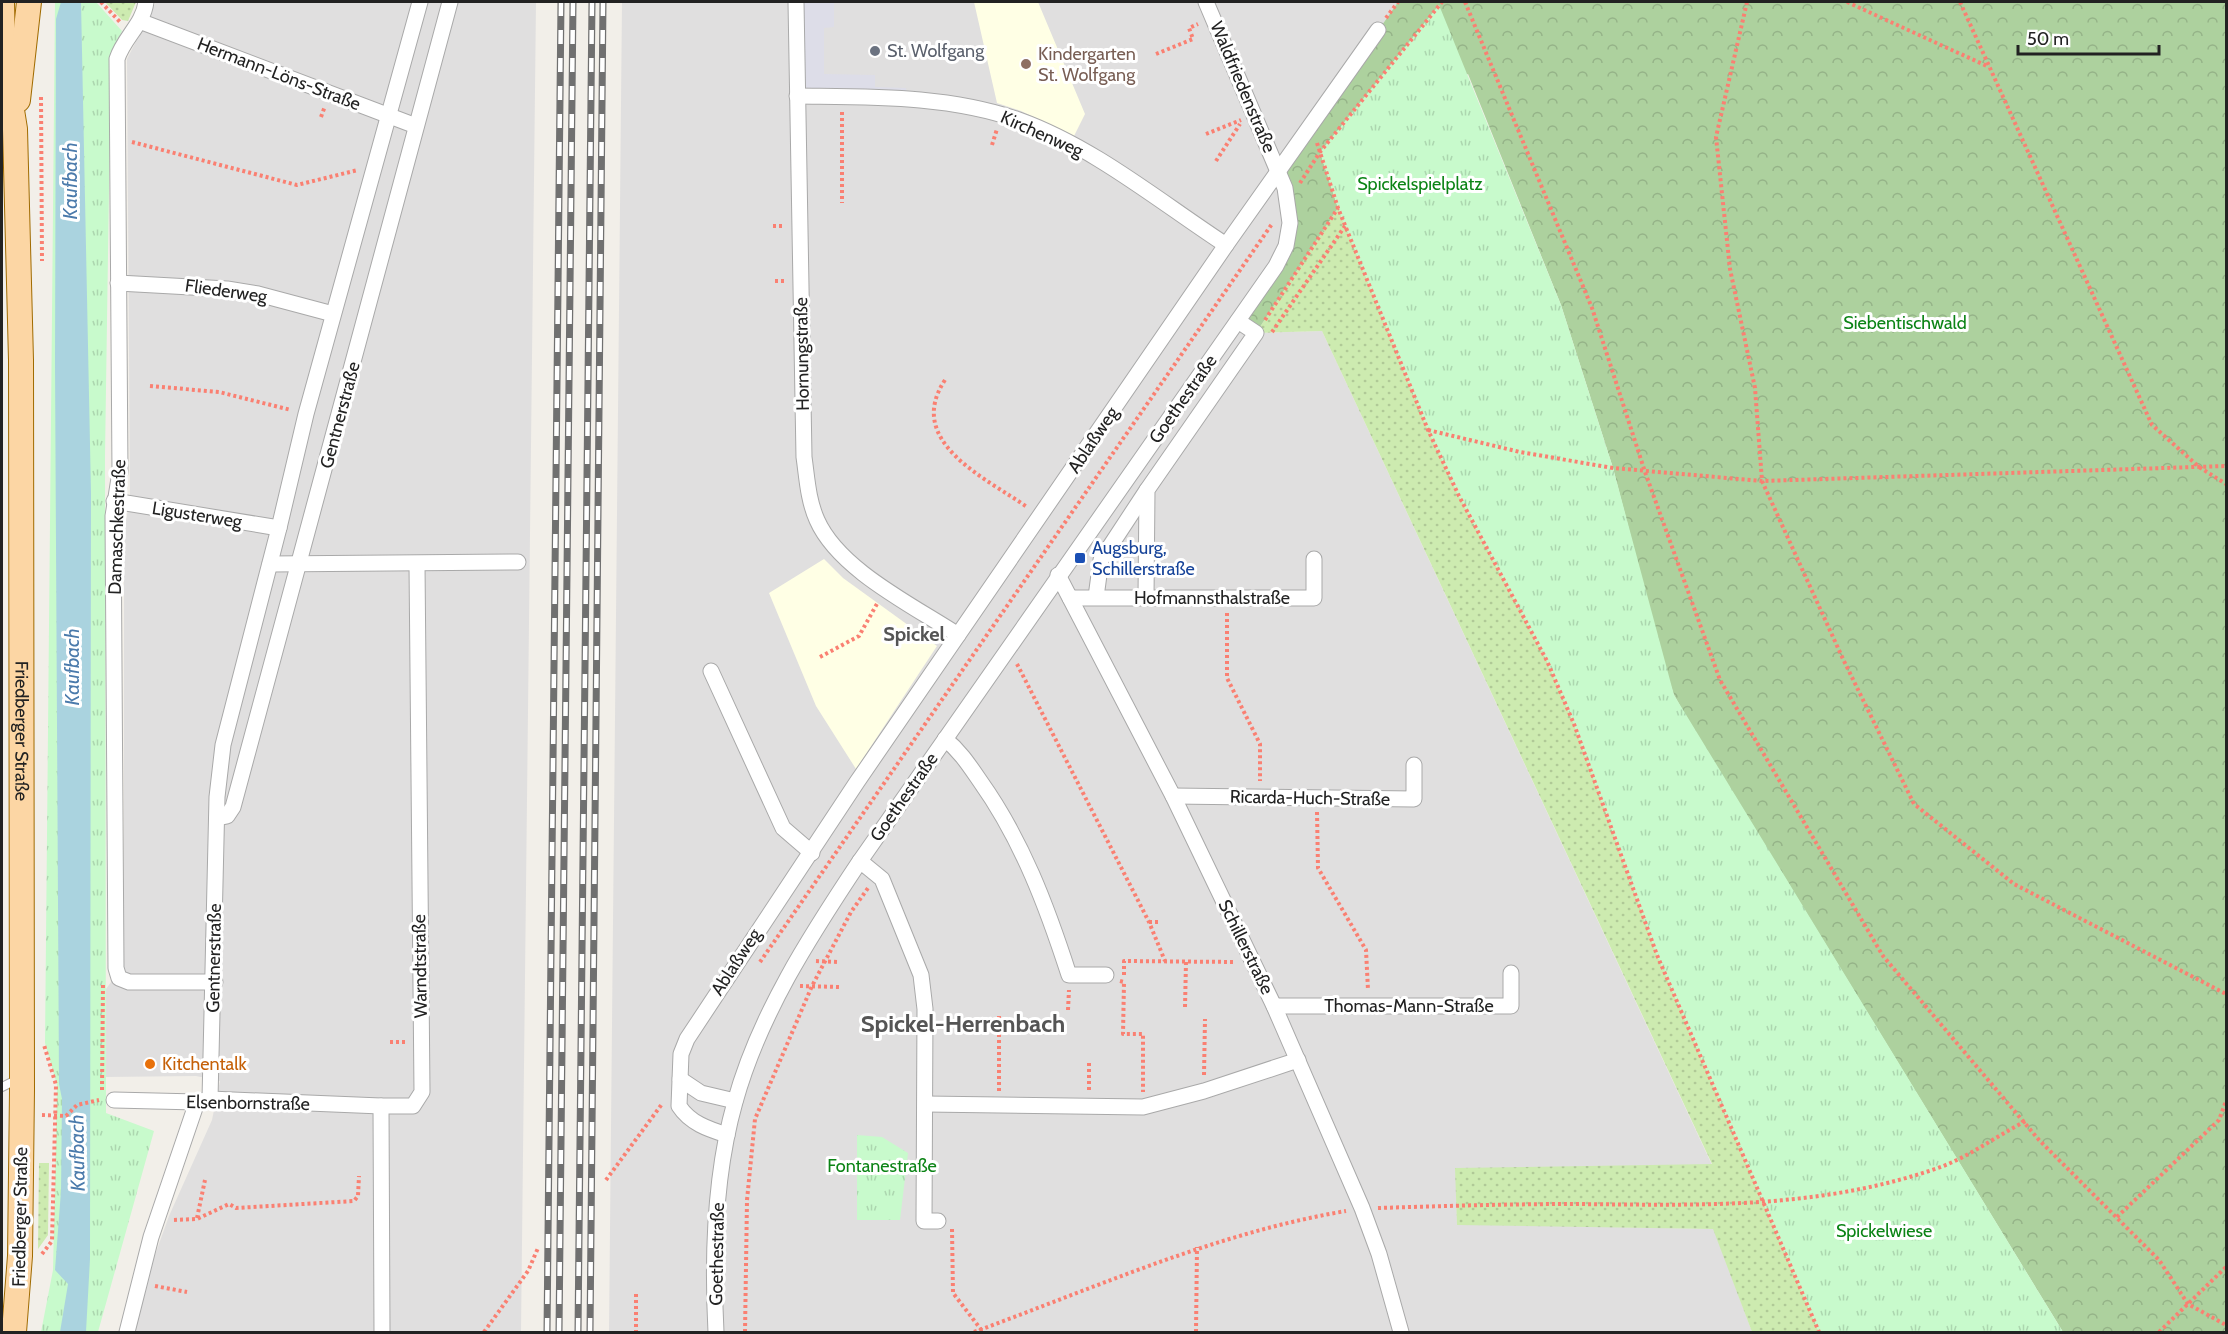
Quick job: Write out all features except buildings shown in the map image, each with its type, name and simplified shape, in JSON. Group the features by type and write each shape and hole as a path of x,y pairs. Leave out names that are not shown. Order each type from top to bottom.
{"main road":[{"name":"Friedberger Straße","path":"2,2 3,54 15,129 21,360 12,1082 20,1256 14,1332"},
{"name":"Friedberger Straße","path":"15,129 29,2"}],"street":[{"path":"142,21 146,2"},
{"name":"Gentnerstraße","path":"127,1332 151,1237 203,1101 215,982 218,779 226,729 270,564 306,414 420,2"},
{"name":"Gentnerstraße","path":"217,818 227,816 233,807 450,2"},
{"name":"Hornungstraße","path":"796,2 804,457 810,499 817,520 830,541 856,567 958,635"},
{"name":"Waldfriedenstraße","path":"1206,2 1248,115 1280,172"},
{"name":"Damaschkestraße","path":"116,968 114,501 120,472 117,59 121,46 142,21"},
{"name":"Hermann-Löns-Straße","path":"142,21 416,126"},
{"name":"Ablaßweg","path":"727,1136 708,1129 685,1115 679,1106 681,1054 687,1039 761,925 958,635 1226,245 1280,172 1378,30"},
{"name":"Kirchenweg","path":"797,96 907,97 977,108 1020,121 1098,160 1226,245"},
{"name":"Goethestraße","path":"717,1332 716,1231 727,1136 735,1101 760,1037 784,985 817,925 860,861 1276,266 1286,246 1290,223 1288,201 1280,172"},
{"name":"Fliederweg","path":"117,283 227,289 258,294 333,314"},
{"path":"1239,321 1256,333"},
{"name":"Goethestraße","path":"1096,597 1101,560 1256,333"},
{"path":"1146,598 1147,490"},
{"name":"Ligusterweg","path":"114,501 279,528"},
{"name":"Hofmannsthalstraße","path":"1070,598 1314,598 1314,559"},
{"path":"270,564 417,565 518,562"},
{"name":"Warndtstraße","path":"381,1106 413,1106 418,1102 422,1092 417,565"},
{"name":"Schillerstraße","path":"1058,575 1173,796 1274,1006 1362,1208 1379,1254 1401,1332"},
{"path":"711,671 783,828 812,853"},
{"path":"945,739 959,750 1009,826 1036,883 1069,975 1106,975"},
{"name":"Ricarda-Huch-Straße","path":"1173,796 1414,799 1414,765"},
{"path":"860,861 882,879 921,975 925,1009 924,1221 938,1221"},
{"path":"116,968 120,978 129,982 215,982"},
{"name":"Thomas-Mann-Straße","path":"1274,1006 1511,1006 1511,973"},
{"path":"926,1104 1143,1107 1204,1091 1298,1060"},
{"path":"680,1079 701,1093 735,1101"},
{"name":"Elsenbornstraße","path":"114,1100 381,1106"},
{"path":"381,1106 382,1332"}],"path":[{"path":"101,2 131,34"},
{"path":"759,963 1320,152 1442,2"},
{"path":"1465,2 1592,308 1645,472 1720,680 1883,956 2066,1169 2159,1260 2188,1304 2226,1324"},
{"path":"1747,2 1716,137 1730,269 1755,388 1762,481 1843,659 1914,804 2014,884 2226,994"},
{"path":"1847,2 1990,68"},
{"path":"1960,2 2152,425 2199,467 2226,484"},
{"path":"1155,54 1192,39 1189,28 1212,17"},
{"path":"842,96 842,203"},
{"path":"1206,134 1248,115"},
{"path":"1216,161 1248,115"},
{"path":"988,122 1006,129"},
{"path":"1312,125 1338,208 1428,430 1552,672 1574,724 1657,955 1819,1332"},
{"path":"116,137 297,185 376,166"},
{"path":"1256,333 1338,208"},
{"path":"945,380 938,393 934,412 934,423 944,446 955,457 1041,517"},
{"path":"150,386 219,392 306,414"},
{"path":"1428,430 1520,452 1645,472 1762,481 2226,466"},
{"path":"820,657 859,636 886,588"},
{"path":"1227,598 1227,678 1260,744 1260,797"},
{"path":"1009,646 1149,922 1165,961"},
{"path":"966,664 975,671"},
{"path":"1317,798 1318,868 1367,953 1368,1006"},
{"path":"745,1332 747,1200 755,1119 812,986 851,912 877,875"},
{"path":"1149,922 1160,922"},
{"path":"1143,1107 1143,1034 1123,1034 1124,961 1254,962"},
{"path":"1185,962 1185,1007"},
{"path":"114,1100 102,1100 103,992 105,980 116,968"},
{"path":"1106,975 1124,982"},
{"path":"784,985 839,987"},
{"path":"999,1014 999,1104"},
{"path":"1204,1091 1205,1019"},
{"path":"1089,1064 1089,1106"},
{"path":"606,1180 680,1079"},
{"name":"Friedberger Straße","path":"40,1264 43,1253 52,1241 58,1115 56,1085"},
{"path":"58,1115 66,1116 77,1105 94,1100"},
{"path":"2117,1218 2219,1120 2226,1101"},
{"path":"1761,1201 1842,1194 1912,1176 1966,1156 2026,1121"},
{"path":"174,1218 197,1219 229,1204 236,1208 354,1201 358,1196 359,1176"},
{"path":"197,1219 205,1180"},
{"path":"938,1221 952,1221 953,1293 983,1332"},
{"path":"1196,1332 1197,1247"},
{"path":"484,1332 528,1271 538,1248"},
{"path":"2158,1332 2226,1267"},
{"path":"141,1283 187,1292"},
{"path":"636,1294 636,1332"}],"shaded area":[{"path":"156,2 536,2 521,1332 131,1332 143,1288 169,1216 212,1120 220,1081 196,1076 106,1077 106,989 124,964 124,532 130,498 127,59"},
{"path":"622,2 1398,2 1280,172 1290,223 1256,333 1322,331 1712,1165 1456,1169 1457,1224 1714,1229 1752,1332 609,1332"},
{"path":"796,2 834,2 834,27 824,28 824,74 875,75 875,87 906,88 907,97 797,96"},
{"name":"Kindergarten St. Wolfgang","path":"974,2 1038,2 1085,114 1074,136 1021,111 997,103"},
{"path":"824,559 843,578 937,646 856,769 816,706 769,593"}],"green space":[{"path":"55,2 96,2 122,31 111,54 105,456 106,1113 154,1131 98,1332 41,1332 53,1270 57,1085 45,1043"},
{"path":"105,2 136,2 128,21 122,20"},
{"name":"Siebentischwald","path":"1398,2 2226,2 2226,1332 2063,1332 1687,718 1674,695 1665,668 1613,468 1561,305 1468,74 1320,152 1338,208 1256,333 1238,321 1286,246 1280,172"},
{"name":"Spickelwiese","path":"1439,5 1561,305 1613,468 1674,695 2063,1332 1819,1332 1657,955 1574,724 1547,661 1459,496 1428,430 1338,208 1320,152"},
{"path":"1338,208 1428,430 1459,496 1547,661 1574,724 1657,955 1819,1332 1752,1332 1713,1229 1457,1225 1455,1168 1712,1164 1322,331 1256,333"},
{"name":"Fontanestraße","path":"857,1135 882,1137 908,1153 900,1220 857,1220"},
{"path":"39,1163 49,1163 48,1235 38,1249"}],"water":[{"name":"Kaufbach","path":"61,2 81,2 91,493 90,1259 86,1332 60,1332 68,1284 55,1270 61,1191 62,1099 59,1084 55,364 56,19"}],"railway":[{"path":"547,1332 561,2"},
{"path":"559,1332 573,2"},
{"path":"578,1332 592,2"},
{"path":"590,1332 603,2"}],"place":[{"name":"St. Wolfgang","path":"875,51"},
{"name":"Kindergarten St. Wolfgang","path":"1026,64"},
{"name":"Augsburg, Schillerstraße","path":"1080,558"},
{"name":"Kitchentalk","path":"150,1064"}],"district":[{"name":"Spickel","path":"914,634"},
{"name":"Spickel-Herrenbach","path":"963,1023"}],"park label":[{"name":"Spickelspielplatz","path":"1420,184"}]}
